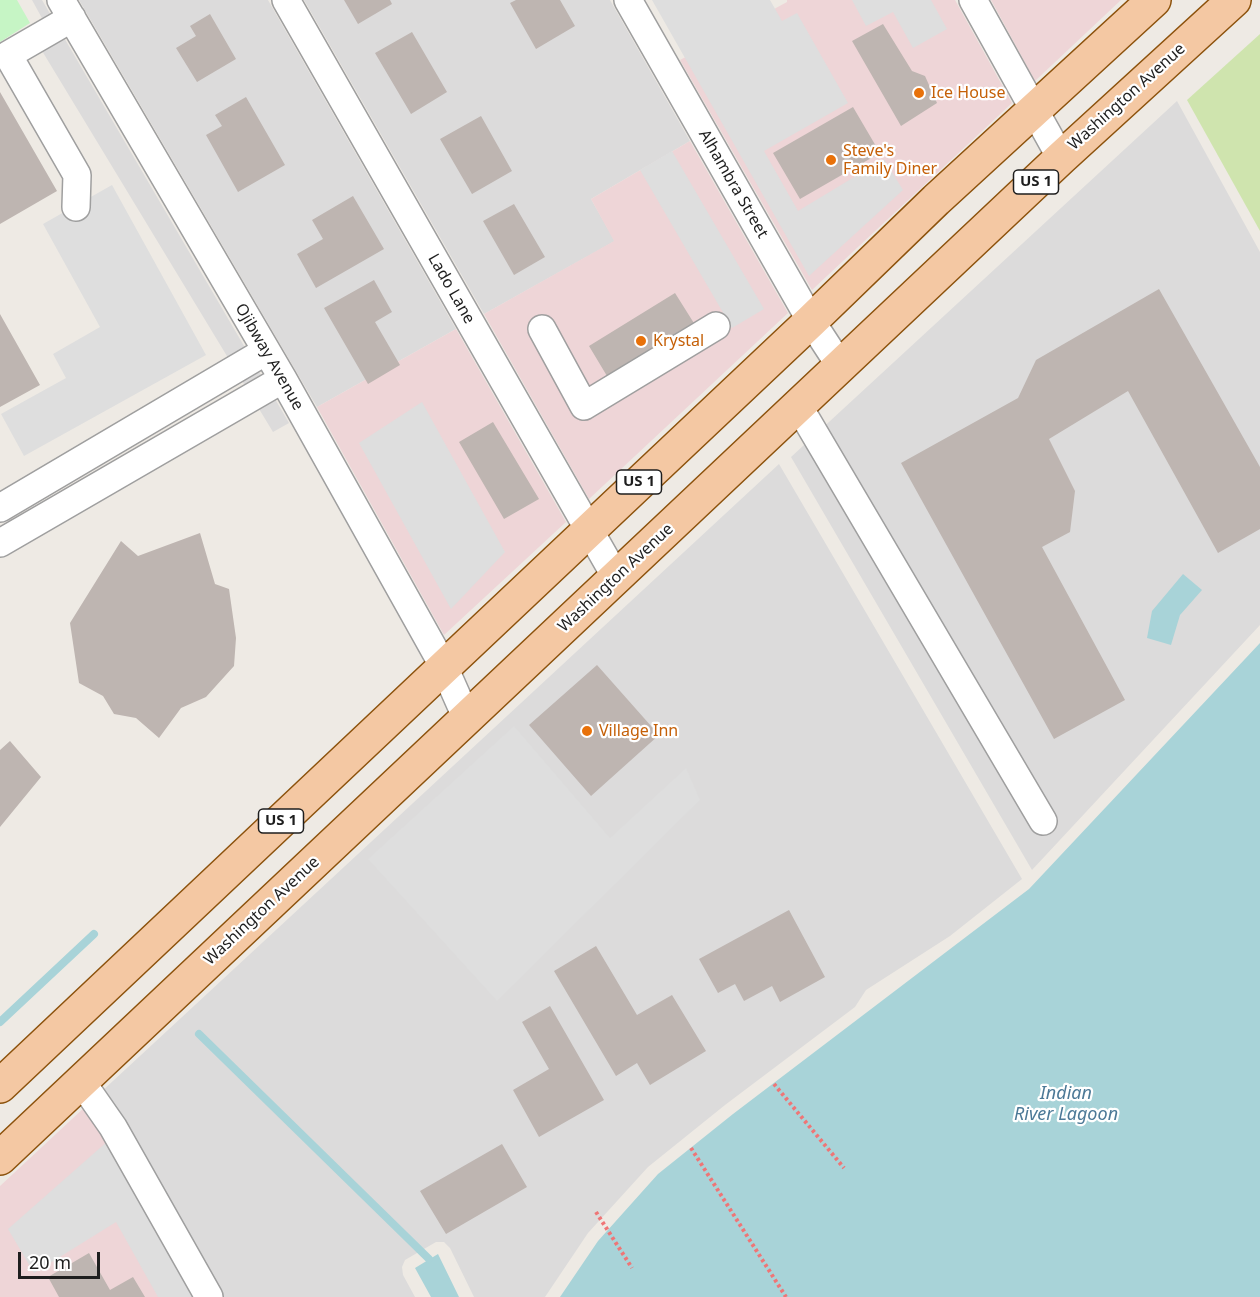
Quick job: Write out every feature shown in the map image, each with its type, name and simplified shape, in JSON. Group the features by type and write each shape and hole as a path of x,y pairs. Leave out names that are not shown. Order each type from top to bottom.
{"main road":[{"name":"US 1","path":"0,1086 1033,110 1154,0"},
{"name":"Washington Avenue","path":"0,1158 1061,158 1234,0"}],"street":[{"name":"Lado Lane","path":"286,0 616,577"},
{"name":"Alhambra Street","path":"628,0 811,321 841,367"},
{"path":"973,0 1061,158"},
{"path":"67,9 8,55 77,176 76,207"},
{"name":"Ojibway Avenue","path":"67,9 283,379 444,667 467,719"},
{"path":"542,329 584,406 716,326"},
{"path":"0,508 266,351"},
{"path":"0,543 283,379"},
{"path":"799,406 1043,821"},
{"path":"81,1081 113,1127 209,1297"}],"path":[{"path":"774,1084 844,1168"},
{"path":"691,1148 786,1297"},
{"path":"596,1212 632,1268"}],"shaded area":[{"path":"32,0 42,0 289,423 273,432 33,36 43,20"},
{"path":"79,0 268,0 456,329 317,407"},
{"path":"304,0 610,0 690,141 591,199 615,241 484,314"},
{"path":"652,0 770,0 782,21 797,13 848,103 764,151 798,211 884,159 903,190 809,276"},
{"path":"787,0 955,0 1012,103 812,290 680,60"},
{"path":"852,0 931,0 947,29 913,48 893,12 866,26"},
{"path":"991,0 1121,0 1035,81"},
{"path":"1177,101 1260,252 1260,625 1032,870 791,457"},
{"path":"690,141 788,313 589,499 484,314 614,241 591,199"},
{"path":"672,151 764,309 732,328 640,170"},
{"path":"112,185 206,355 24,456 1,414 66,378 53,354 100,327 43,224"},
{"path":"456,329 566,522 444,635 317,407"},
{"path":"422,402 505,552 451,609 359,443"},
{"path":"779,464 1022,879 950,936 866,990 855,1007 725,1105 648,1167 588,1233 545,1297 474,1297 450,1248 444,1242 436,1242 405,1260 402,1267 403,1275 415,1297 218,1297 100,1093"},
{"path":"514,726 610,838 686,768 700,800 497,1001 368,859"},
{"path":"100,1093 218,1297 0,1297 0,1186"},
{"path":"109,1140 196,1297 158,1297 116,1222 34,1273 8,1229"}],"green space":[{"path":"0,0 17,0 30,23 0,42"},
{"path":"1260,34 1260,231 1187,100"}],"water":[{"path":"1183,574 1202,590 1180,615 1171,645 1147,638 1152,611"},
{"name":"Indian River Lagoon","path":"1260,643 1260,1297 560,1297 598,1241 658,1174 733,1114 1029,889"},
{"path":"438,1254 459,1297 431,1297 415,1268"}],"building":[{"path":"344,0 390,0 392,4 358,24"},
{"path":"516,0 560,0 575,26 536,49 510,3"},
{"path":"210,14 236,59 197,82 176,48 196,36 190,26"},
{"path":"883,24 912,71 925,76 937,103 901,126 852,41"},
{"path":"412,32 447,92 411,114 375,53"},
{"path":"0,92 57,191 0,224"},
{"path":"246,97 285,165 238,192 206,135 222,126 215,115"},
{"path":"853,107 880,153 800,199 773,153"},
{"path":"481,116 512,171 472,194 440,139"},
{"path":"353,196 384,249 316,288 297,254 323,239 312,220"},
{"path":"514,204 545,257 514,275 483,221"},
{"path":"374,280 392,312 375,322 400,365 368,384 324,308"},
{"path":"1159,289 1260,467 1260,529 1218,553 1128,391 1049,439 1075,491 1070,532 1042,547 1125,700 1054,739 901,463 1018,398 1036,360"},
{"path":"675,293 697,328 610,381 589,346"},
{"path":"0,314 40,385 0,407"},
{"path":"493,422 539,499 504,519 459,442"},
{"path":"200,533 215,584 229,589 236,638 234,666 206,697 181,708 159,738 136,718 114,714 103,696 79,683 70,623 121,541 138,556"},
{"path":"597,665 659,735 591,796 529,725"},
{"path":"10,741 41,777 0,827 0,750"},
{"path":"789,910 825,977 780,1002 772,986 744,1001 735,984 718,993 699,959"},
{"path":"596,946 637,1015 672,995 706,1051 650,1085 637,1063 616,1076 554,971"},
{"path":"550,1006 604,1100 539,1137 513,1090 549,1069 522,1022"},
{"path":"502,1144 527,1187 446,1234 420,1191"},
{"path":"89,1253 110,1290 133,1277 145,1297 59,1297 48,1277"}],"waterway":[{"path":"0,1022 94,934"},
{"path":"199,1034 429,1259"}],"place":[{"name":"Ice House","path":"919,93"},
{"name":"Steve's Family Diner","path":"831,160"},
{"name":"Krystal","path":"641,341"},
{"name":"Village Inn","path":"587,731"}]}
